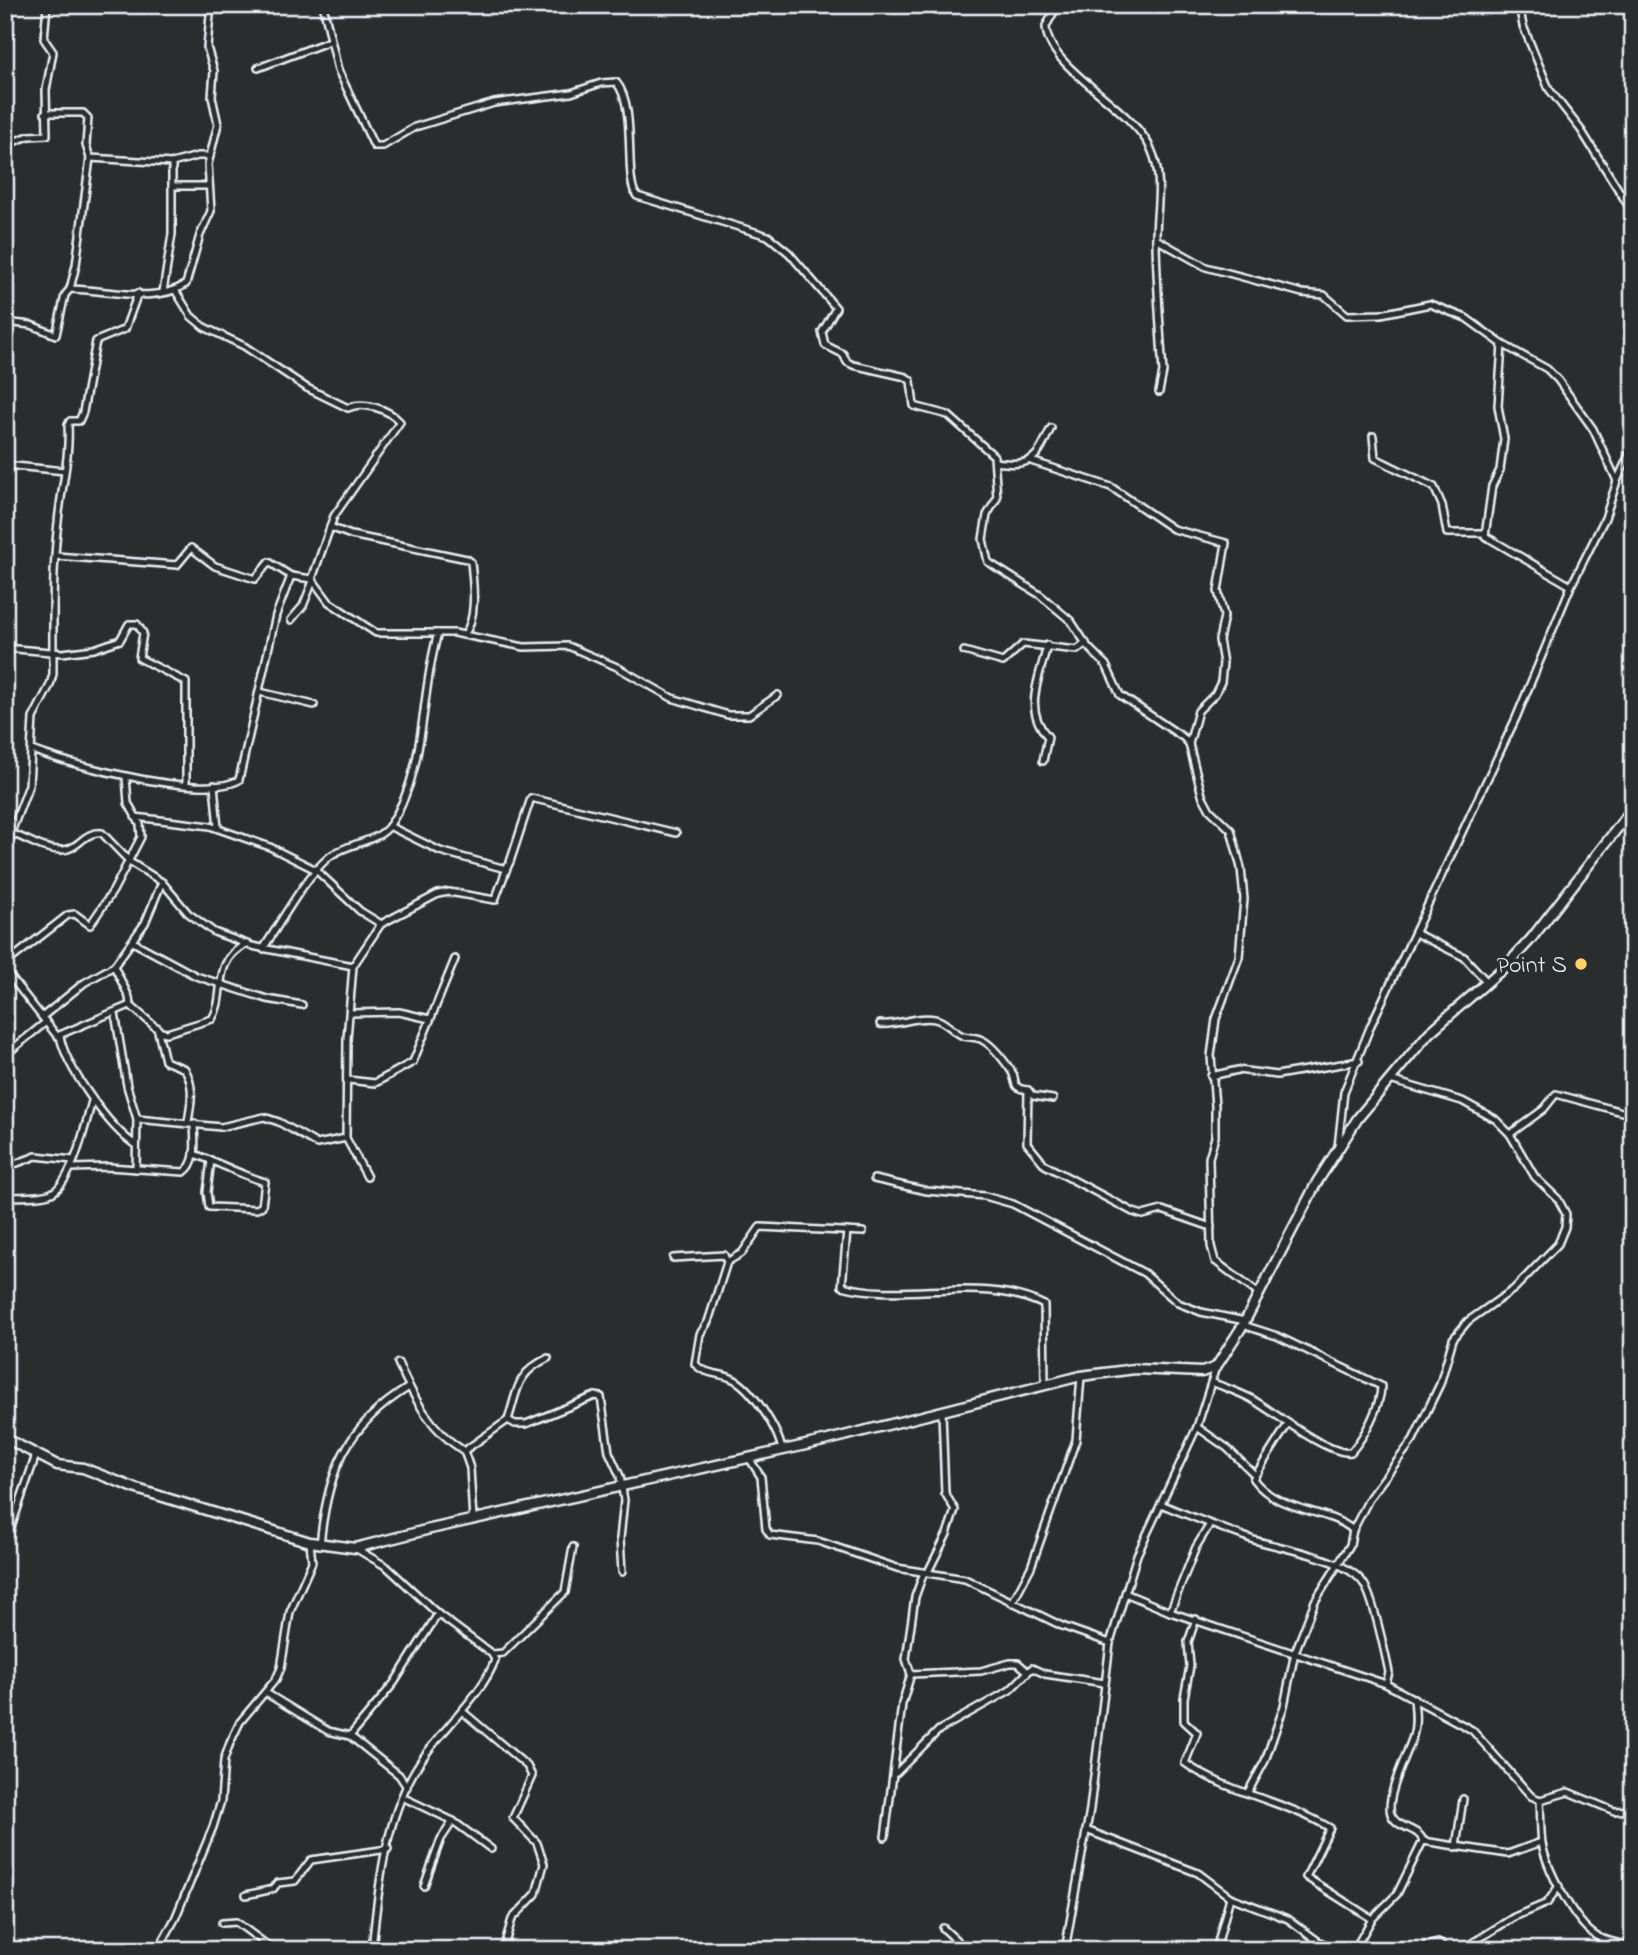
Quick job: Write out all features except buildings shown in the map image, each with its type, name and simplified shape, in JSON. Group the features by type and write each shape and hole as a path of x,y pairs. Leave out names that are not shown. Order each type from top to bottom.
{"main road":[{"path":"5,1438 57,1465 83,1468 137,1489 320,1545 355,1548 782,1450 1081,1376 1135,1369 1202,1372 1216,1367 1244,1323 1338,1150 1389,1079 1438,1024 1531,939 1633,808"}],"street":[{"path":"5,145 29,136 46,137 45,113 53,52 44,39 47,5"},
{"path":"70,289 163,292 186,284 190,277 200,235 211,211 208,186 210,156 218,129 212,97 214,71 207,47 211,5"},
{"path":"323,5 330,41 354,107 371,142 379,147 415,127 463,115 494,103 571,93 601,83 616,82 625,104 632,146 631,186 637,195 756,230 780,244 836,308 822,332 825,345 843,354 850,364 896,373 909,379 914,405 948,415 994,456 997,498 987,515 983,539 988,562 1040,595 1071,621 1106,665 1124,698 1180,735 1189,744"},
{"path":"1061,5 1052,8 1046,30 1053,48 1101,96 1126,114 1152,151 1159,176 1156,239 1163,372 1159,392"},
{"path":"1519,5 1523,26 1549,89 1581,130 1633,213"},
{"path":"257,68 330,41"},
{"path":"5,322 31,325 56,335 65,295 70,289 76,265 90,158 86,145 86,115 76,112 45,113"},
{"path":"90,158 172,163 198,156 210,156"},
{"path":"163,292 172,234 172,163"},
{"path":"172,186 208,186"},
{"path":"1156,239 1206,267 1302,293 1324,295 1347,314 1381,314 1430,304 1463,316 1502,344 1547,369 1567,390 1605,449 1617,481"},
{"path":"174,290 191,316 201,325 244,346 289,378 348,408 360,403 394,416 400,422 340,508 330,527 303,606 291,620"},
{"path":"138,293 125,329 96,341 83,412 79,421 69,421 68,425 56,556 50,685 35,712 29,785 8,837 61,850 69,849 91,833 102,833 130,862 162,882 202,924 263,949 353,965"},
{"path":"1484,533 1504,439 1498,406 1502,344"},
{"path":"995,461 1020,464 1031,461 1039,455 1051,428"},
{"path":"1373,436 1375,458 1434,487 1442,505 1447,533 1484,533 1490,540 1522,555 1571,586"},
{"path":"1338,1150 1344,1092 1375,1017 1516,718 1571,586 1605,518 1617,481 1633,446"},
{"path":"1031,461 1111,488 1173,529 1226,543 1218,591 1224,616 1219,640 1223,663 1220,682 1215,694 1198,712 1189,744 1202,796 1210,810 1231,830 1241,868 1244,899 1239,957 1216,1019 1211,1076 1215,1137 1209,1158 1215,1261 1259,1294"},
{"path":"5,465 65,471"},
{"path":"330,527 471,562 471,617 464,635"},
{"path":"56,556 177,565 191,548 215,565 252,579 258,577 269,562 291,576 312,580 329,602 376,633 438,633 464,635 524,647 568,646 617,667 672,698 728,715 749,715 778,695"},
{"path":"32,750 126,777 214,785 233,783 242,775 276,615 291,576"},
{"path":"5,648 53,652 101,647 122,639 129,624 137,624 143,633 139,658 186,682 186,783"},
{"path":"263,949 316,870 343,848 374,838 389,826 414,774 432,654 438,633"},
{"path":"964,651 1003,662 1023,643 1077,650 1086,643"},
{"path":"1043,761 1048,737 1038,726 1033,709 1047,645"},
{"path":"260,692 314,705"},
{"path":"5,964 68,915 75,914 88,925 93,923 130,862 141,837 140,824 128,803 126,777"},
{"path":"214,785 218,828"},
{"path":"367,1177 346,1138 350,1013 353,965 381,924 445,891 495,900 531,798 676,833"},
{"path":"135,817 218,828 270,847 316,870 360,911 381,924"},
{"path":"389,826 440,851 506,868"},
{"path":"5,1055 84,983 114,966 145,923 162,882"},
{"path":"1415,933 1464,957 1487,982"},
{"path":"133,942 183,971 267,999 302,1005"},
{"path":"114,966 129,997 130,1005 167,1033 212,1019 217,1009 219,982 232,954 246,944"},
{"path":"348,1080 375,1083 409,1066 455,959"},
{"path":"5,970 60,1036 92,1101 125,1139 136,1145"},
{"path":"60,1036 130,1005"},
{"path":"350,1013 398,1012 430,1019"},
{"path":"115,1013 127,1086 137,1119 136,1169"},
{"path":"880,1024 935,1019 963,1036 980,1038 994,1049 1012,1070 1013,1084 1018,1089 1028,1090 1033,1096 1053,1099"},
{"path":"71,1168 184,1172 190,1168 194,1154 191,1084 185,1069 165,1060 157,1027"},
{"path":"1211,1076 1238,1070 1277,1075 1359,1061"},
{"path":"1248,1792 1265,1760 1284,1706 1294,1652 1314,1601 1350,1545 1353,1530 1378,1485 1413,1440 1440,1384 1453,1339 1461,1327 1506,1297 1562,1236 1566,1220 1563,1207 1529,1168 1510,1134 1482,1109 1389,1079"},
{"path":"1028,1090 1027,1143 1045,1165 1133,1212 1143,1215 1162,1210 1211,1227"},
{"path":"1510,1134 1544,1109 1556,1094 1633,1115"},
{"path":"5,1197 52,1193 71,1168 92,1101"},
{"path":"137,1119 191,1122 221,1127 264,1117 279,1122 317,1144 346,1138"},
{"path":"194,1154 211,1160 265,1182 262,1206 257,1209 209,1207 207,1192 211,1160"},
{"path":"5,1164 12,1165 36,1156 74,1160"},
{"path":"874,1179 927,1191 985,1196 1013,1204 1144,1273 1178,1303 1277,1336 1381,1386 1374,1409 1352,1452 1336,1451 1251,1399 1214,1383"},
{"path":"727,1262 743,1253 760,1227 863,1231"},
{"path":"847,1231 842,1286 873,1291 984,1292 1044,1306 1045,1385"},
{"path":"673,1258 724,1255 727,1262 708,1322 700,1334 695,1364 705,1371 740,1383 769,1420 780,1438 782,1450"},
{"path":"464,1451 508,1420 514,1394 524,1373 548,1358"},
{"path":"398,1363 409,1387 440,1433 464,1451 470,1468 473,1520"},
{"path":"1065,1950 1086,1830 1110,1643 1137,1555 1197,1427 1214,1383 1216,1367"},
{"path":"1012,1603 1031,1567 1076,1440 1081,1376"},
{"path":"320,1545 325,1504 350,1438 374,1411 409,1387"},
{"path":"508,1420 520,1425 599,1396 609,1452 620,1476 624,1500 620,1539 622,1572"},
{"path":"885,1837 902,1704 911,1674 906,1659 915,1597 947,1534 955,1510 945,1493 942,1412"},
{"path":"1254,1474 1288,1424"},
{"path":"1197,1427 1227,1448 1254,1474 1256,1483 1281,1500 1310,1513 1339,1521 1353,1530"},
{"path":"5,1545 8,1529 36,1455"},
{"path":"748,1458 761,1477 766,1530 770,1535 818,1541 897,1569 965,1579 1062,1626 1110,1643"},
{"path":"1161,1504 1210,1524 1336,1565 1358,1577 1368,1592 1389,1672 1387,1684"},
{"path":"1170,1612 1196,1547 1210,1524"},
{"path":"168,1950 160,1947 213,1827 222,1794 226,1753 240,1722 266,1693 281,1668 290,1612 312,1562 310,1542"},
{"path":"492,1654 503,1653 533,1620 562,1596 568,1586 573,1547"},
{"path":"355,1548 387,1567 438,1614 492,1654 495,1664 462,1711 424,1756 402,1797 394,1817 377,1890 372,1950"},
{"path":"1125,1593 1170,1612 1387,1684 1472,1730 1523,1787 1540,1800"},
{"path":"350,1736 394,1684 438,1614"},
{"path":"1196,1619 1188,1642 1190,1666 1184,1698 1184,1721 1197,1733 1185,1763 1212,1780 1267,1798 1330,1828 1306,1877 1371,1919"},
{"path":"911,1674 981,1671 1010,1663 1018,1663 1027,1671"},
{"path":"895,1774 939,1730 1010,1690 1032,1668 1045,1674 1105,1683"},
{"path":"266,1693 328,1731 350,1736 399,1775 408,1787"},
{"path":"1354,1950 1371,1919 1398,1894 1423,1841 1420,1834 1394,1819 1390,1811 1413,1735 1414,1698"},
{"path":"462,1711 527,1766 532,1776 513,1818 541,1850 543,1870 536,1894 512,1919 503,1950"},
{"path":"1540,1800 1568,1792 1615,1811 1633,1810"},
{"path":"402,1797 453,1821 491,1849"},
{"path":"1455,1847 1463,1799"},
{"path":"1540,1800 1541,1842 1559,1886 1585,1926 1597,1937 1621,1942 1630,1950"},
{"path":"424,1886 441,1839 453,1821"},
{"path":"1086,1830 1198,1873 1230,1897 1288,1919 1318,1941 1336,1950"},
{"path":"1423,1841 1508,1854 1541,1842"},
{"path":"246,1895 273,1889 278,1883 295,1881 311,1860 388,1849"},
{"path":"1461,1950 1514,1917 1547,1903 1554,1898 1559,1886"},
{"path":"1216,1950 1230,1897"},
{"path":"222,1923 236,1922 274,1950"},
{"path":"943,1928 967,1950"},
{"path":"1425,1946 1438,1943 1447,1950"}],"place":[{"name":"Point S","path":"1581,964"}]}
